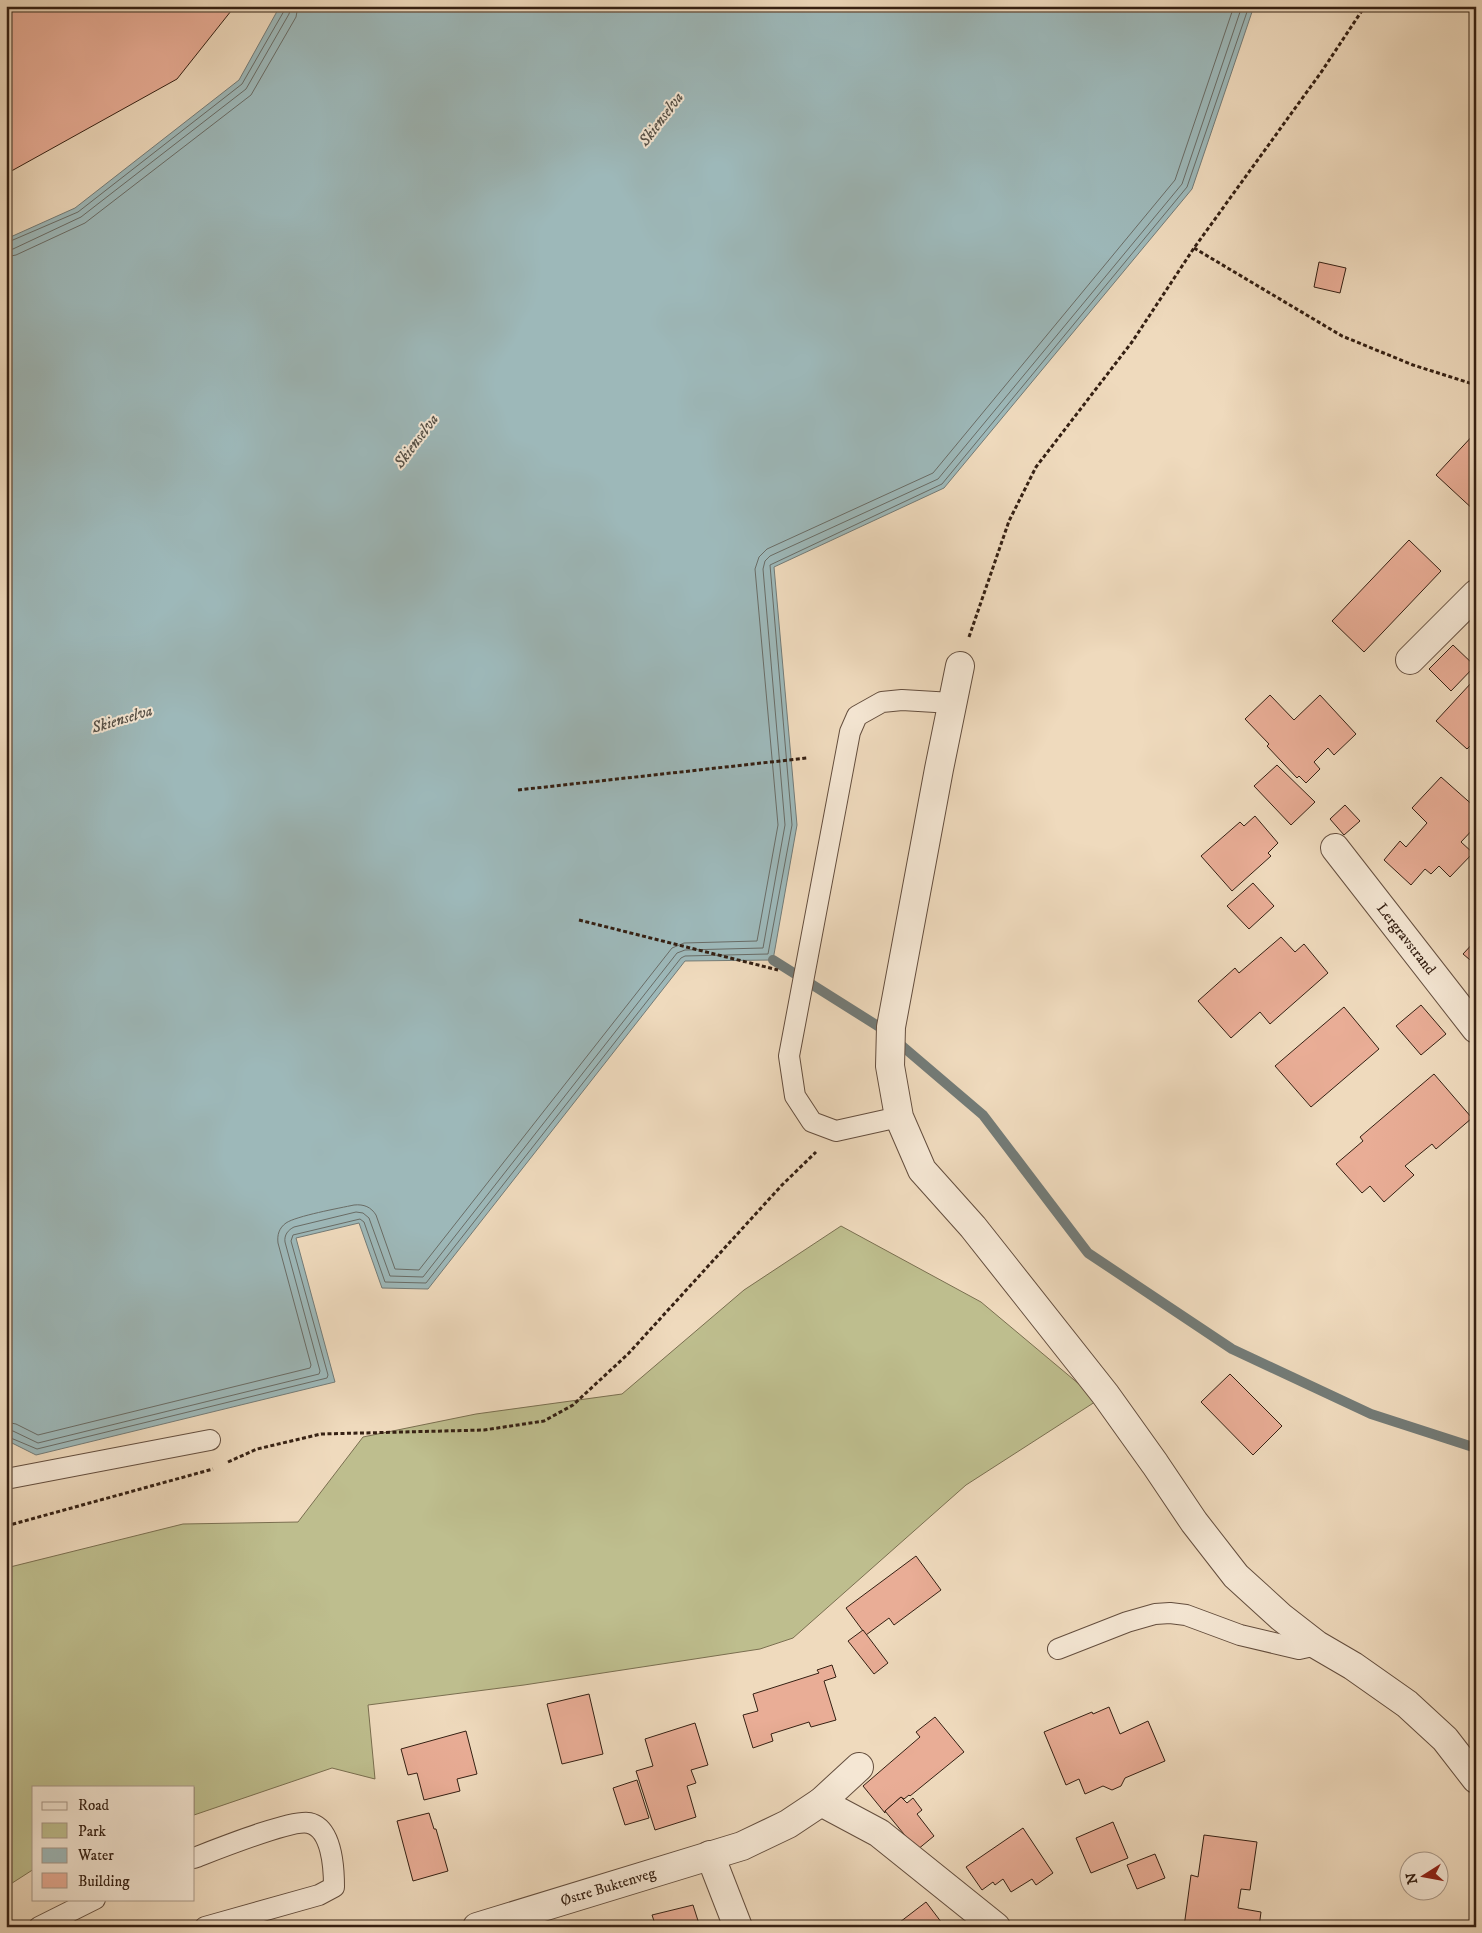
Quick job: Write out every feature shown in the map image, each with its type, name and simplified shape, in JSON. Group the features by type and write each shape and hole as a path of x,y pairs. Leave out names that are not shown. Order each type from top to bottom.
{"street":[{"path":"1410,660 1476,594"},
{"path":"960,666 891,1027 890,1066 899,1117 922,1170 973,1226 1105,1394 1194,1522 1236,1576 1281,1617 1317,1645 1353,1666 1407,1704 1445,1738 1476,1779"},
{"name":"Lergravstrand","path":"1335,848 1476,1029"},
{"name":"Østre Buktenveg","path":"477,1927 742,1846 788,1824 821,1802 859,1767"},
{"path":"821,1802 878,1833 996,1927"},
{"path":"710,1855 738,1927"}],"lane":[{"path":"899,1117 836,1131 812,1122 795,1096 789,1056 850,732 857,716 882,702 902,700 952,703"},
{"path":"6,1479 210,1440"},
{"path":"1058,1649 1127,1622 1155,1614 1186,1615 1240,1635 1299,1649 1317,1645"},
{"path":"195,1858 290,1825 309,1823 324,1833 334,1865 334,1887 319,1895 205,1927"},
{"path":"39,1927 93,1900"}],"path":[{"path":"960,666 980,602 1009,521 1036,467 1132,342 1194,248 1322,71 1365,6"},
{"path":"1194,248 1342,336 1413,365 1476,386"},
{"path":"518,790 807,758"},
{"path":"579,920 782,971"},
{"path":"224,1464 257,1449 321,1434 484,1430 544,1421 573,1405 628,1354 782,1185 836,1131"},
{"path":"6,1526 207,1472 215,1468"}],"green space":[{"path":"841,1226 981,1302 1098,1400 966,1485 793,1638 760,1649 524,1685 368,1705 375,1779 332,1768 195,1815 195,1786 32,1786 32,1870 6,1887 6,1568 183,1524 298,1522 363,1437 476,1414 622,1394 744,1290"}],"water":[{"name":"Skienselva","path":"280,6 1254,6 1192,189 944,488 774,567 797,825 773,960 685,961 428,1289 382,1288 359,1223 296,1238 335,1382 36,1455 6,1440 6,239 75,208 239,80"}],"building":[{"path":"6,6 235,6 177,79 6,174"},
{"path":"1319,262 1346,268 1340,293 1314,287"},
{"path":"1476,432 1476,512 1436,475"},
{"path":"1409,540 1441,571 1364,652 1332,621"},
{"path":"1453,645 1475,666 1451,691 1429,669"},
{"path":"1472,682 1476,686 1476,748 1472,744 1467,749 1436,721"},
{"path":"1270,695 1294,720 1320,695 1356,734 1334,755 1328,748 1314,762 1320,769 1306,783 1299,776 1297,778 1245,719"},
{"path":"1277,765 1315,802 1291,825 1254,786"},
{"path":"1441,777 1476,808 1476,826 1461,842 1473,853 1450,877 1439,866 1431,874 1425,869 1411,885 1384,860 1400,841 1406,847 1427,823 1412,808"},
{"path":"1345,805 1360,821 1344,835 1330,819"},
{"path":"1255,816 1278,843 1268,853 1271,856 1232,891 1201,856 1240,822 1244,826"},
{"path":"1253,883 1274,906 1249,929 1227,906"},
{"path":"1281,937 1295,952 1304,944 1328,973 1270,1024 1260,1012 1231,1038 1198,1001 1235,968 1239,973"},
{"path":"1476,940 1476,965 1463,954"},
{"path":"1421,1005 1446,1034 1421,1055 1396,1026"},
{"path":"1344,1007 1379,1049 1311,1107 1275,1066"},
{"path":"1434,1074 1472,1118 1436,1149 1432,1144 1405,1166 1414,1175 1384,1202 1370,1186 1362,1193 1336,1164 1363,1141 1360,1137"},
{"path":"1230,1374 1282,1426 1253,1455 1201,1402"},
{"path":"916,1556 941,1590 894,1625 889,1618 866,1635 846,1608"},
{"path":"863,1630 888,1663 874,1674 848,1641"},
{"path":"832,1665 836,1677 824,1681 836,1720 811,1727 809,1722 771,1734 773,1741 753,1748 743,1715 758,1711 753,1694 819,1673 817,1670"},
{"path":"589,1694 603,1754 562,1764 547,1704"},
{"path":"1109,1707 1120,1734 1148,1721 1165,1761 1125,1778 1121,1786 1112,1790 1103,1786 1085,1794 1079,1779 1066,1785 1044,1732"},
{"path":"935,1717 964,1752 910,1796 904,1799 901,1797 885,1813 863,1786 920,1737 916,1732"},
{"path":"695,1723 708,1765 691,1770 696,1783 687,1786 696,1817 655,1830 636,1771 653,1766 645,1739"},
{"path":"466,1731 477,1774 457,1779 460,1791 424,1800 417,1773 408,1775 401,1749"},
{"path":"637,1780 649,1818 625,1825 613,1788"},
{"path":"901,1797 907,1803 913,1798 922,1810 917,1814 934,1836 917,1850 885,1811"},
{"path":"429,1813 434,1829 436,1829 448,1871 413,1881 397,1821"},
{"path":"1113,1822 1128,1858 1091,1873 1076,1838"},
{"path":"1023,1828 1053,1873 1036,1885 1032,1879 1011,1892 1003,1879 995,1885 993,1882 982,1890 966,1867"},
{"path":"1204,1835 1257,1842 1250,1890 1241,1889 1238,1908 1261,1912 1259,1927 1184,1927 1191,1875 1198,1877"},
{"path":"1155,1854 1165,1878 1137,1889 1127,1865"},
{"path":"926,1902 945,1927 904,1927 900,1922"},
{"path":"693,1905 700,1927 656,1927 652,1915"}],"waterway":[{"path":"773,960 881,1028 983,1115 1088,1253 1232,1349 1371,1414 1476,1448"}]}
